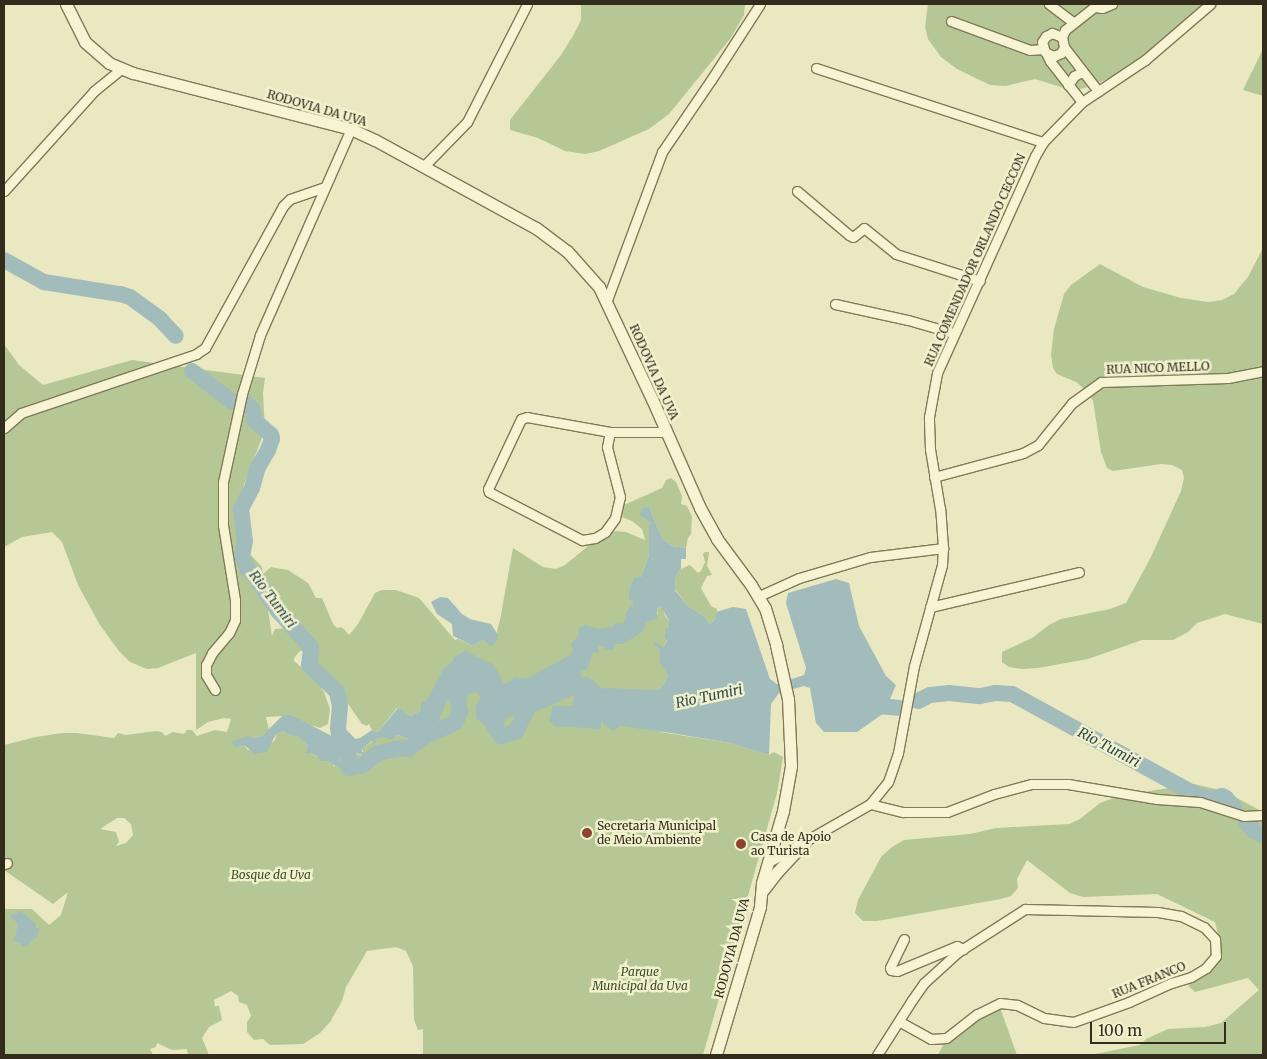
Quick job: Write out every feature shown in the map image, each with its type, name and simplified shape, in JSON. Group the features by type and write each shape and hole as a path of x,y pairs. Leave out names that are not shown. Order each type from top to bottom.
{"street":[{"name":"RODOVIA DA UVA","path":"66,4 85,42 98,55 122,68 351,129 516,215 552,239 590,275 607,300 711,528 758,596 772,630 788,699 791,766 783,811 767,863 760,907 716,1055"},
{"path":"424,166 468,122 527,4"},
{"path":"607,300 662,152 760,4"},
{"path":"1050,4 1073,22"},
{"path":"1098,91 1064,47 1062,37 1073,22 1097,5 1102,8 1112,4"},
{"name":"RUA COMENDADOR ORLANDO CECCON","path":"767,863 870,804 888,782 898,753 914,666 942,565 943,548 930,449 929,417 937,373 1043,142 1082,102 1145,60 1210,4"},
{"path":"951,21 1030,50 1058,55 1064,47"},
{"path":"1062,37 1056,34 1046,36 1042,42 1045,52 1082,102"},
{"path":"4,191 94,91 122,68"},
{"path":"816,68 1043,142"},
{"path":"1068,84 1074,76 1082,72"},
{"path":"215,690 206,675 206,665 212,653 229,633 235,620 236,600 223,525 223,482 242,394 260,335 351,129"},
{"path":"4,428 21,414 196,354 205,348 283,206 290,199 324,187"},
{"path":"796,191 848,235 853,237 864,228 896,254 980,281"},
{"path":"835,304 908,320 954,334"},
{"name":"RUA NICO MELLO","path":"934,477 1023,453 1038,445 1072,403 1101,382 1228,378 1263,371"},
{"path":"610,432 606,447 620,497 616,518 604,532 595,538 582,540 489,492 488,489 521,418 527,417 610,432 666,432"},
{"path":"758,596 799,578 870,557 943,548"},
{"path":"930,608 1079,572"},
{"path":"870,804 903,812 947,812 994,794 1032,784 1068,784 1157,799 1200,802 1244,816 1263,815"},
{"path":"761,894 777,872 806,841"},
{"name":"RUA FRANCO","path":"876,1055 898,1021 924,983 963,949 1025,909 1158,912 1181,916 1204,927 1215,939 1216,956 1206,968 1191,977 1171,982 1129,1002 1073,1022 1044,1018 1016,1005 1000,1003 977,1014 946,1038 931,1038 898,1021"},
{"path":"904,940 890,968 891,970 897,971 957,946 963,949"}],"green space":[{"path":"581,4 745,4 744,15 730,39 669,114 649,129 599,151 585,154 565,151 538,138 510,130 510,120 561,55 574,34 581,20"},
{"path":"928,4 1218,4 1174,41 1146,61 1092,86 1080,89 1067,89 1035,79 1006,86 990,85 957,69 941,57 928,39 925,27"},
{"path":"1263,49 1263,96 1243,90"},
{"path":"1263,248 1263,624 1225,614 1197,623 1188,632 1173,640 1142,640 1088,659 1038,668 1022,669 1009,667 1002,662 1002,652 1032,638 1049,625 1061,619 1110,609 1126,603 1151,557 1181,491 1184,478 1182,470 1172,465 1161,464 1113,471 1107,468 1101,452 1093,401 1088,392 1076,382 1057,374 1053,368 1051,355 1054,329 1064,294 1071,285 1100,264 1143,287 1181,298 1208,302 1222,300 1234,294 1248,277"},
{"path":"4,344 19,365 43,385 132,360 265,378 263,393 265,430 243,487 241,536 249,553 262,567 263,574 271,567 288,570 308,583 316,598 322,598 333,624 337,628 344,629 349,635 358,624 375,593 382,590 396,590 419,598 455,640 458,639 473,646 482,640 487,643 496,635 513,548 543,567 556,569 565,565 598,538 615,531 626,532 645,540 642,529 632,521 622,517 624,505 662,488 666,480 671,478 676,482 682,496 681,504 687,506 692,517 691,534 686,548 673,546 663,540 649,507 645,506 647,519 651,523 653,544 641,577 630,589 658,615 657,610 661,605 669,621 669,627 665,629 664,636 667,640 663,647 655,645 660,651 668,676 662,687 657,690 660,732 730,743 769,755 774,752 783,757 777,793 703,1055 423,1055 423,1029 418,1030 414,1020 413,966 406,951 396,947 367,951 346,987 342,1001 330,1022 320,1033 303,1044 270,1045 263,1039 254,1040 247,1032 247,1022 251,1016 247,1005 239,1002 238,996 231,991 214,1000 215,1006 219,1006 222,1020 209,1027 202,1038 209,1055 188,1055 187,1049 172,1050 157,1043 156,1047 150,1049 153,1055 4,1055 4,909 32,909 49,925 61,915 68,892 53,904 4,870 4,745 62,733 114,738 118,733 126,735 156,731 162,732 165,736 173,732 184,734 187,730 192,730 197,736 215,730 227,732 231,719 224,718 208,722 196,730 196,653 158,668 147,669 130,662 119,651 100,625 78,585 62,542 52,532 22,537 4,547","holes":["265,591 289,622 288,628 275,629 272,636","300,651 307,651 312,666 317,666 319,672 335,687 338,695 344,698 362,724 367,726 369,724 372,730 378,732 397,708 411,716 421,710 427,700 443,706 436,727 432,726 428,730 429,734 423,736 408,739 397,735 393,740 384,736 376,739 363,748 363,755 343,754 334,767 333,763 309,753 308,746 298,735 284,731 276,734 275,740 270,744 248,750 244,745 253,738 262,736 269,730 266,717 284,716 320,728 328,724 330,709 324,692 316,680 294,661 294,658","117,818 124,818 131,824 133,835 126,843 116,846 119,842 116,832 100,829"]},
{"path":"709,552 707,566 712,575 707,576 701,588 711,606 717,609 716,618 710,624 705,617 687,605 675,589 676,575 681,569 690,565 698,573 701,571 705,562 703,554"},
{"path":"1194,784 1224,791 1263,812 1263,1055 1090,1055 1140,1045 1146,1039 1168,1029 1205,1027 1221,1023 1259,990 1248,978 1195,992 1188,986 1222,950 1215,922 1157,894 1083,897 1070,893 1027,860 1017,879 1018,888 1011,896 877,921 863,921 855,913 858,900 881,857 892,847 904,840 970,834 996,828 1069,824 1080,819 1100,803 1119,796"},
{"path":"998,1002 1017,1055 938,1055 948,1035"}],"water":[{"path":"645,506 649,507 663,540 673,546 686,548 686,559 681,559 681,569 676,575 675,590 687,605 705,617 710,624 716,618 716,612 733,607 746,609 770,679 777,684 804,675 806,668 786,603 788,593 836,579 849,583 859,626 886,676 896,685 884,713 857,732 824,732 816,723 810,688 804,686 779,693 771,704 769,755 730,743 671,733 620,726 613,731 601,722 601,729 554,726 549,720 553,706 572,706 576,689 581,687 590,693 606,688 657,690 662,687 668,676 660,662 660,651 653,643 656,642 663,647 667,641 664,636 665,629 669,627 669,621 661,606 657,609 657,618 646,623 642,632 623,644 616,644 613,650 605,650 604,646 598,646 599,652 593,653 587,669 580,672 582,679 579,683 532,698 525,718 521,721 517,716 509,717 505,720 504,729 497,732 490,730 476,718 476,704 481,698 478,693 471,690 467,691 462,697 447,700 436,727 432,726 428,730 429,734 427,737 418,737 419,740 417,742 397,735 393,740 384,737 376,739 375,743 372,741 363,748 362,752 365,752 363,755 351,752 343,754 339,760 342,765 339,768 328,761 320,761 317,756 309,753 306,754 308,746 298,736 290,735 284,731 276,734 267,752 255,754 244,745 234,747 232,742 246,736 253,738 262,736 283,715 291,715 330,735 336,742 360,738 372,730 378,732 398,708 411,716 421,710 421,703 427,700 444,668 453,661 454,657 465,651 494,665 504,684 511,681 514,677 526,679 570,655 573,650 571,644 579,635 579,628 585,625 598,629 612,627 616,623 623,624 627,610 633,605 633,601 629,599 629,591 634,578 641,577 649,555 649,528 651,523 640,515 641,510"},
{"path":"440,597 448,598 462,614 470,619 491,624 498,635 497,641 492,646 482,640 473,646 453,636 452,624 437,614 431,602"},
{"path":"21,911 36,924 36,928 40,929 36,938 28,946 21,947 21,944 12,940 15,937 18,924 10,916"}],"waterway":[{"name":"Rio Tumiri","path":"4,260 44,282 130,297 160,319 176,336"},
{"name":"Rio Tumiri","path":"192,371 231,401 247,404 253,410 254,420 271,435 272,439 268,450 258,467 252,488 241,509 245,541 242,557 248,570 254,575 278,611 311,647 309,665 337,692 340,706 338,728 339,734 348,743 349,768 363,765 378,753 402,748 408,749 426,736 456,722 460,711 458,701 461,690 467,686 474,685"},
{"name":"Rio Tumiri","path":"491,712 495,728 501,736 516,731 529,706 577,685 586,685 601,699 611,704"},
{"name":"Rio Tumiri","path":"918,701 930,695 949,693 980,696 995,693 1012,694 1195,794 1210,799 1222,796 1226,798 1236,811"},
{"name":"Rio Tumiri","path":"866,705 898,708"},
{"name":"Rio Tumiri","path":"1246,822 1254,831 1263,835"}],"place":[{"name":"Secretaria Municipal de Meio Ambiente","path":"587,833"},
{"name":"Casa de Apoio ao Turista","path":"741,844"}],"park label":[{"name":"Bosque da Uva","path":"271,875"},
{"name":"Parque Municipal da Uva","path":"640,979"}]}
